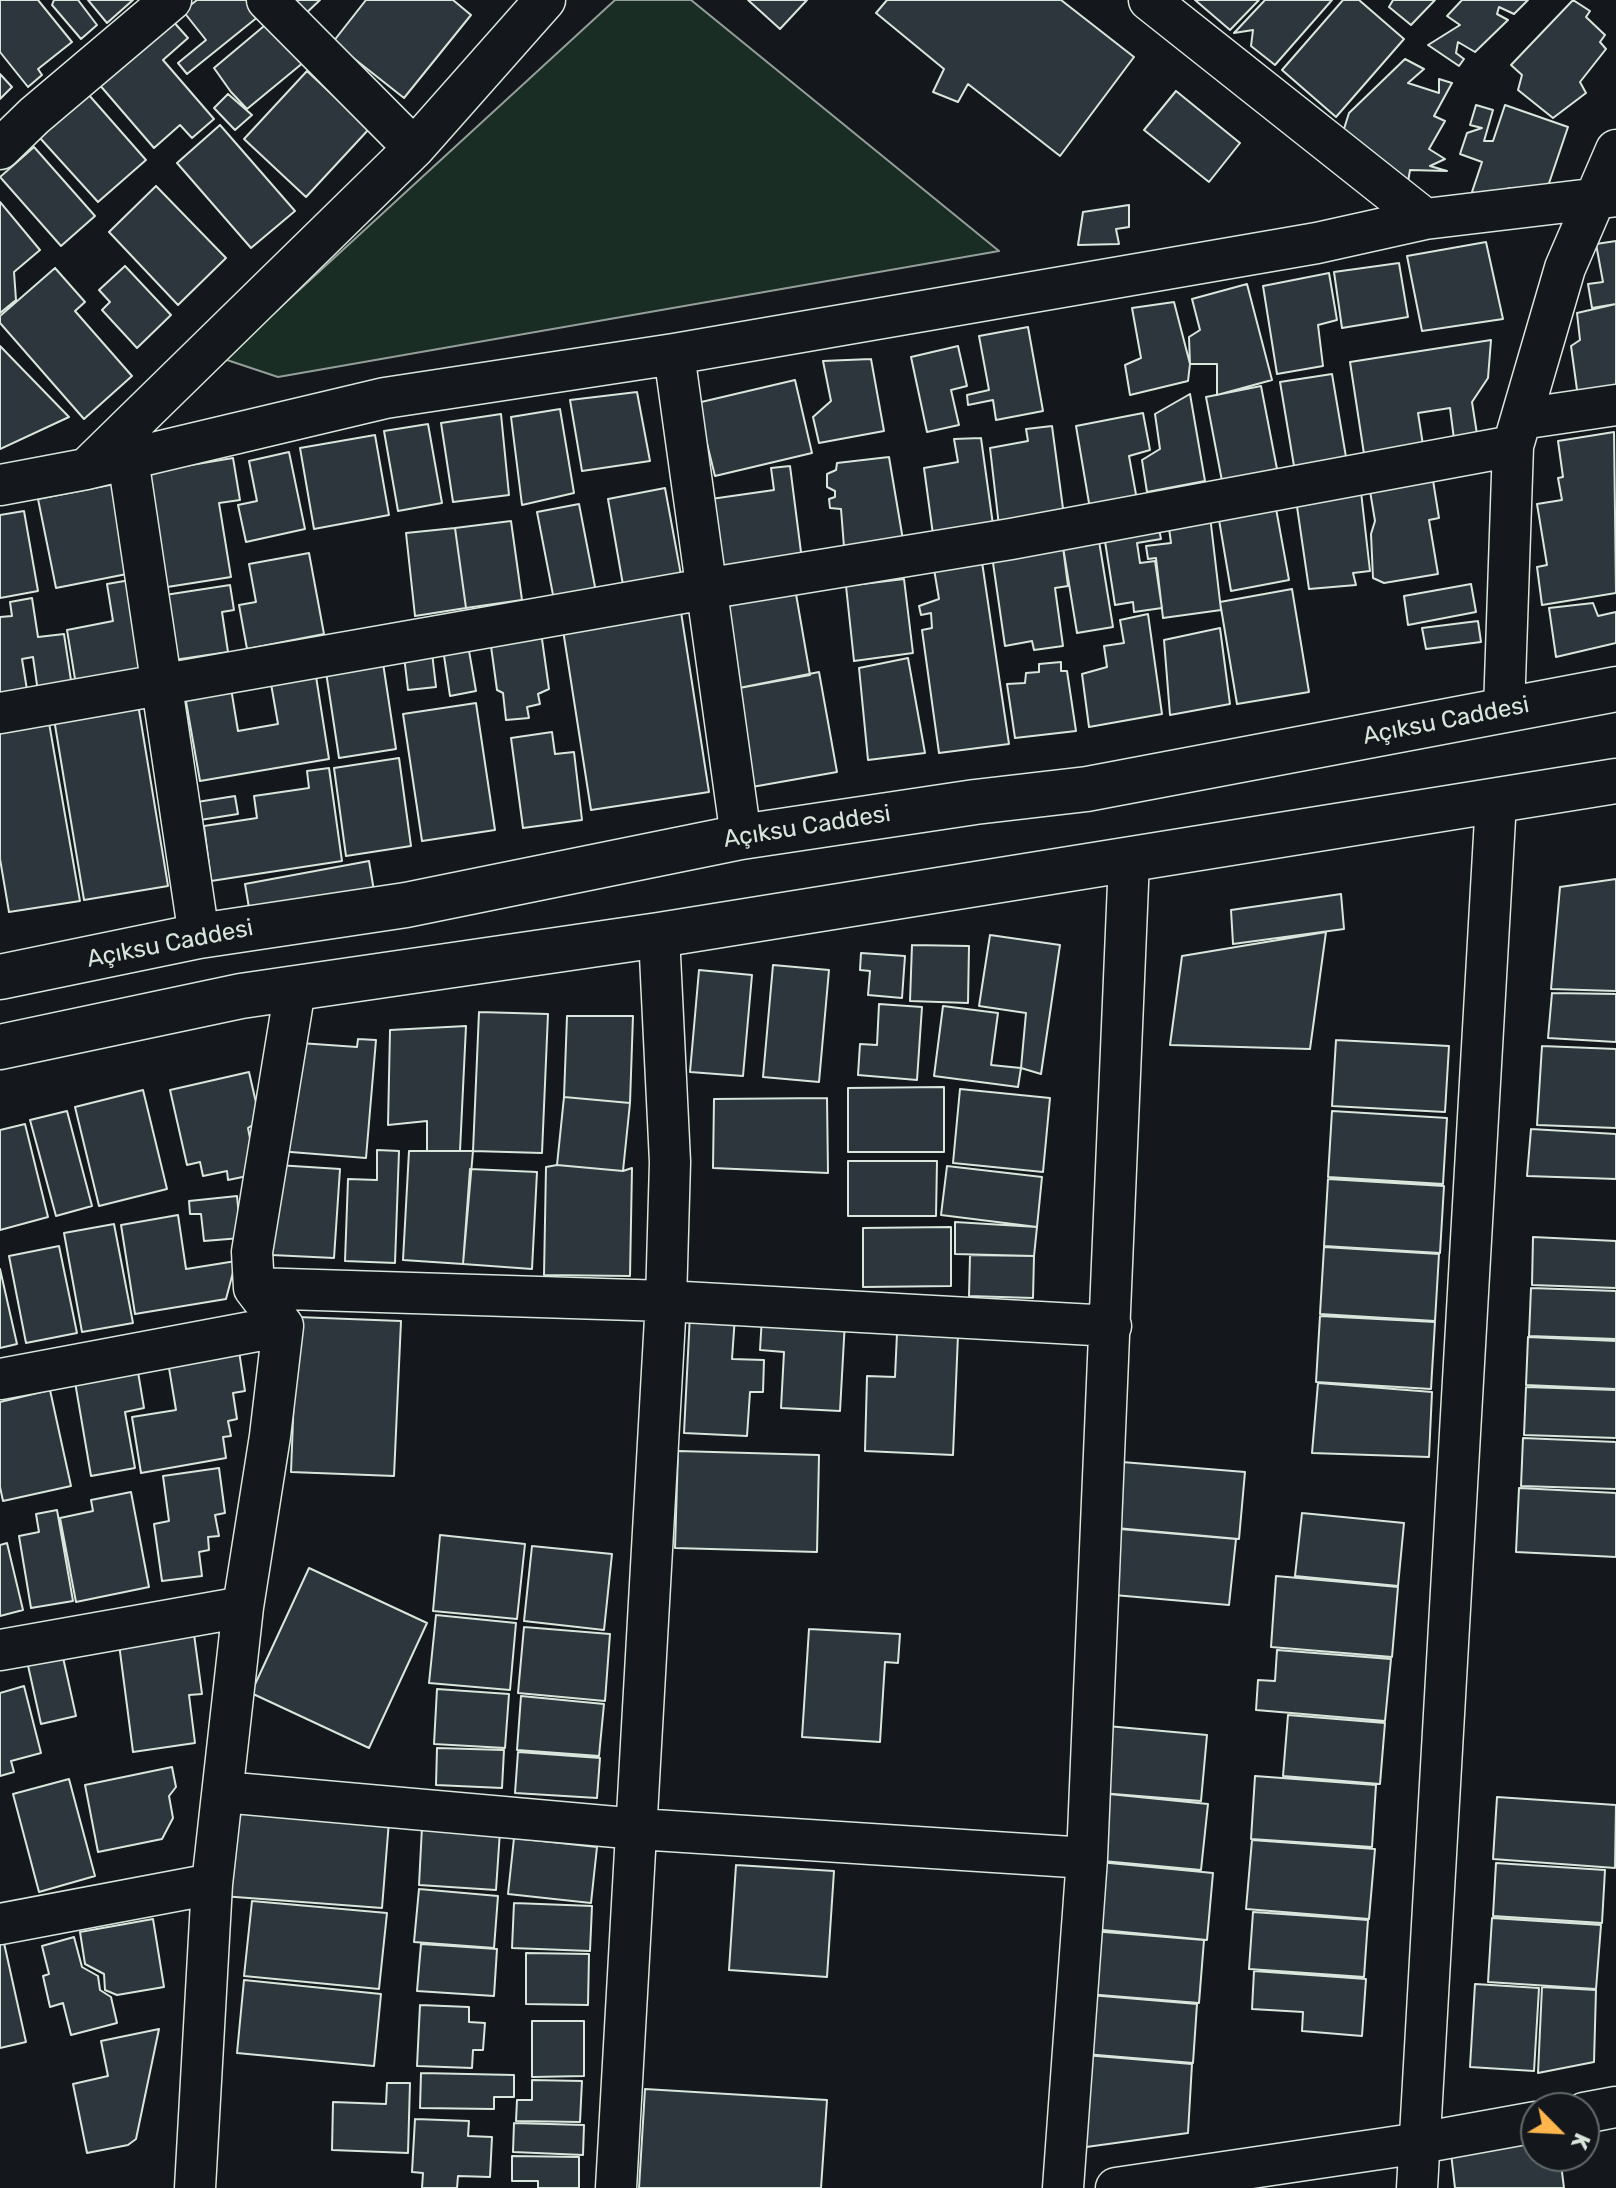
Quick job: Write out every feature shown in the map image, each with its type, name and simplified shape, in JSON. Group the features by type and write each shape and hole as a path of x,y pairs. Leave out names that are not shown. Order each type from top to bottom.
{"main road":[{"name":"Açıksu Caddesi","path":"0,977 199,936 406,905 741,837 975,802 1087,789 1616,689"},
{"path":"0,1047 241,996 659,935 1616,781"}],"street":[{"path":"0,149 34,116 171,0"},
{"path":"267,0 414,148"},
{"path":"86,469 414,148 545,0"},
{"path":"1149,0 1425,219"},
{"path":"1504,710 1517,433 1565,268 1604,198 1616,150"},
{"path":"0,485 86,469 385,398 674,354 1317,243 1425,219 1604,198"},
{"path":"674,354 741,837"},
{"path":"0,713 705,589 1011,539 1517,433 1616,405"},
{"path":"128,459 199,936"},
{"path":"1417,2188 1496,801"},
{"path":"1063,2188 1087,1858 1129,860"},
{"path":"616,2188 666,1301 670,1162 659,935"},
{"path":"195,2188 212,1884 243,1607 270,1436 283,1326 254,1288 252,1252 295,989"},
{"path":"254,1288 666,1301 1111,1326"},
{"path":"0,1379 283,1326"},
{"path":"0,1650 243,1607"},
{"path":"223,1792 638,1829 1087,1858"},
{"path":"0,1924 212,1884"},
{"path":"1116,2188 1420,2143 1520,2125"}],"green space":[{"path":"615,0 691,0 999,251 278,377 224,359"}],"building":[{"path":"0,0 38,0 72,42 38,69 42,75 28,87 0,52"},
{"path":"54,0 78,0 97,25 81,39 52,5"},
{"path":"88,0 133,0 107,23"},
{"path":"197,0 246,0 259,16 187,74 178,63 206,40 183,11"},
{"path":"286,0 320,0 302,17"},
{"path":"366,0 453,0 471,15 404,98 333,42"},
{"path":"748,0 807,0 780,29"},
{"path":"887,0 1061,0 1134,57 1060,156 968,84 958,102 933,92 944,69 876,13"},
{"path":"1195,0 1259,0 1230,30"},
{"path":"1265,0 1332,0 1275,65 1251,46 1253,30 1234,33"},
{"path":"1343,0 1359,0 1404,39 1336,117 1282,70"},
{"path":"1393,0 1435,0 1411,25 1389,7"},
{"path":"1462,0 1528,0 1514,14 1499,7 1497,14 1508,20 1475,52 1458,42 1456,53 1464,59 1459,66 1428,45 1460,25 1447,16"},
{"path":"1573,0 1590,11 1586,17 1605,35 1600,42 1606,49 1580,82 1586,93 1553,118 1518,90 1522,75 1511,65"},
{"path":"171,19 188,38 163,60 214,119 192,138 180,125 154,148 98,83"},
{"path":"270,21 304,62 247,109 214,68"},
{"path":"1405,59 1424,69 1408,83 1439,93 1439,79 1452,83 1434,116 1445,121 1429,149 1445,159 1430,166 1447,171 1410,170 1408,182 1338,148 1349,113"},
{"path":"307,71 369,129 306,197 244,139"},
{"path":"0,74 12,87 0,99"},
{"path":"1176,91 1240,143 1209,182 1144,130"},
{"path":"88,94 146,160 98,202 40,138"},
{"path":"228,94 252,115 235,130 214,108"},
{"path":"1476,105 1493,110 1484,141 1493,141 1505,105 1568,127 1543,201 1509,188 1504,203 1472,192 1482,162 1460,154 1467,133 1482,128 1470,125"},
{"path":"220,125 295,211 251,248 177,163"},
{"path":"34,147 95,216 61,246 0,177"},
{"path":"156,186 226,258 178,305 109,232"},
{"path":"0,202 40,250 14,272 16,300 0,313"},
{"path":"1129,205 1129,227 1116,229 1119,244 1078,245 1083,212"},
{"path":"1616,241 1616,304 1592,308 1588,284 1603,282 1596,244"},
{"path":"1486,242 1503,319 1422,331 1407,256"},
{"path":"1399,263 1408,317 1342,328 1334,272"},
{"path":"125,266 171,315 137,348 102,310 110,302 99,290"},
{"path":"55,268 85,302 75,311 132,376 84,419 0,323 0,316"},
{"path":"1329,273 1337,320 1318,325 1323,366 1277,374 1263,286"},
{"path":"1247,284 1272,380 1217,395 1217,364 1190,364 1189,337 1200,330 1192,299"},
{"path":"1174,302 1190,364 1188,381 1130,395 1125,365 1141,358 1132,308"},
{"path":"1616,304 1616,391 1578,397 1571,346 1580,340 1577,313"},
{"path":"1028,327 1043,411 996,420 993,400 968,405 967,395 989,390 979,336"},
{"path":"1491,340 1488,378 1472,402 1479,447 1455,447 1450,408 1418,413 1425,458 1366,467 1350,362"},
{"path":"0,346 69,417 0,449"},
{"path":"958,346 967,386 951,390 959,425 927,432 911,357"},
{"path":"871,359 884,431 819,443 813,417 831,401 823,361"},
{"path":"1332,374 1347,463 1295,472 1280,382"},
{"path":"795,380 812,453 715,476 697,403"},
{"path":"1261,386 1277,469 1222,481 1206,397"},
{"path":"637,392 650,461 582,471 570,400"},
{"path":"1190,394 1205,481 1147,492 1142,460 1160,449 1155,414"},
{"path":"560,409 574,493 522,505 511,417"},
{"path":"1143,413 1150,450 1129,456 1137,500 1090,509 1076,426"},
{"path":"501,414 509,495 453,502 441,423"},
{"path":"428,424 442,503 398,511 384,431"},
{"path":"1052,426 1064,516 999,526 990,448 1028,441 1026,429"},
{"path":"1614,432 1616,593 1542,605 1537,567 1547,565 1537,504 1562,500 1558,478 1563,477 1558,441"},
{"path":"375,435 389,515 314,529 300,448"},
{"path":"981,438 994,532 934,542 924,468 958,462 954,439"},
{"path":"289,452 305,529 246,542 238,505 257,501 249,461"},
{"path":"889,457 903,540 844,547 841,509 830,508 829,499 835,497 835,491 827,487 827,474 836,470 837,463"},
{"path":"233,458 240,500 219,503 231,577 161,588 143,473"},
{"path":"790,466 802,560 724,570 704,500 774,490 771,468"},
{"path":"1432,474 1439,518 1429,520 1438,574 1384,583 1373,578 1371,534 1375,521 1369,485"},
{"path":"120,483 137,572 56,588 38,499"},
{"path":"1360,483 1370,571 1353,573 1356,585 1309,589 1295,493"},
{"path":"665,488 681,575 623,585 608,499"},
{"path":"1275,503 1289,580 1231,591 1218,514"},
{"path":"579,504 596,592 554,600 537,512"},
{"path":"24,511 38,591 0,598 0,515"},
{"path":"1210,516 1221,610 1163,618 1156,558 1148,559 1146,546 1171,543 1168,521"},
{"path":"1157,519 1161,539 1137,543 1140,563 1155,561 1162,608 1134,612 1133,602 1115,605 1104,535"},
{"path":"511,521 522,600 466,608 455,528"},
{"path":"455,528 466,608 415,616 406,533"},
{"path":"1099,541 1113,627 1077,633 1063,547"},
{"path":"1063,547 1068,586 1055,588 1063,646 1034,650 1032,641 1005,646 992,556"},
{"path":"309,553 324,634 247,649 239,605 256,602 249,564"},
{"path":"982,562 1009,744 939,753 922,630 932,628 931,613 921,615 919,606 939,599 934,569"},
{"path":"136,579 153,671 76,685 67,630 113,621 107,584"},
{"path":"904,579 913,653 854,661 846,586"},
{"path":"1471,584 1476,612 1408,625 1404,596"},
{"path":"230,585 234,610 222,612 228,652 174,660 165,595"},
{"path":"1292,589 1309,692 1237,704 1220,602"},
{"path":"796,594 810,675 734,689 719,607"},
{"path":"32,598 38,637 64,634 72,687 38,692 33,657 22,659 28,696 0,700 0,617 12,616 10,602"},
{"path":"1593,603 1598,616 1616,612 1616,643 1556,657 1549,608"},
{"path":"681,612 709,792 591,810 563,630"},
{"path":"1148,614 1162,714 1089,727 1082,674 1107,667 1104,646 1124,643 1120,620"},
{"path":"1478,621 1481,642 1426,649 1422,628"},
{"path":"1220,628 1230,704 1170,715 1164,640"},
{"path":"541,632 549,689 538,694 540,704 527,707 529,718 506,720 503,693 497,690 490,639"},
{"path":"468,645 476,691 450,696 443,649"},
{"path":"432,653 436,687 408,690 404,656"},
{"path":"908,658 925,753 868,760 859,668"},
{"path":"1061,662 1061,671 1067,671 1076,731 1015,738 1007,684 1025,683 1026,673 1039,672 1039,664"},
{"path":"383,663 396,749 339,758 326,672"},
{"path":"315,670 329,759 200,781 184,690 230,682 238,731 278,724 270,678"},
{"path":"819,672 837,772 752,787 734,689"},
{"path":"476,703 495,830 422,841 403,714"},
{"path":"138,704 168,886 84,900 54,719"},
{"path":"48,717 80,901 9,912 0,859 0,725"},
{"path":"552,732 555,754 574,752 582,820 523,828 511,738"},
{"path":"399,758 411,846 346,856 334,768"},
{"path":"329,768 342,861 211,881 204,826 257,818 254,796 309,788 307,771"},
{"path":"235,796 238,814 200,820 197,802"},
{"path":"369,861 374,891 250,914 245,884"},
{"path":"1616,879 1616,991 1551,989 1560,887"},
{"path":"1341,894 1344,929 1233,944 1231,910"},
{"path":"1326,932 1310,1049 1170,1045 1182,956"},
{"path":"990,935 1060,945 1041,1074 1021,1068 1026,1013 979,1006"},
{"path":"912,945 969,946 968,1003 910,1001"},
{"path":"861,953 905,956 902,998 868,995 870,971 860,970"},
{"path":"773,965 829,970 819,1082 763,1077"},
{"path":"699,970 752,975 743,1076 690,1072"},
{"path":"1552,993 1616,994 1616,1042 1548,1038"},
{"path":"879,1004 922,1007 917,1080 858,1075 860,1044 877,1045"},
{"path":"943,1006 998,1013 991,1065 1021,1068 1018,1087 934,1076"},
{"path":"479,1012 548,1014 542,1153 473,1151"},
{"path":"567,1016 633,1016 630,1103 564,1097"},
{"path":"466,1026 460,1151 427,1151 427,1121 388,1125 390,1030"},
{"path":"358,1039 376,1040 366,1158 278,1151 286,1042 357,1047"},
{"path":"1336,1040 1449,1046 1445,1112 1332,1106"},
{"path":"1542,1046 1616,1049 1616,1128 1537,1125"},
{"path":"249,1072 260,1120 248,1128 257,1174 228,1180 227,1171 203,1176 200,1162 187,1165 170,1090"},
{"path":"944,1087 944,1152 848,1152 848,1088"},
{"path":"960,1089 1050,1098 1043,1172 953,1163"},
{"path":"143,1090 167,1189 99,1206 75,1107"},
{"path":"564,1097 630,1103 623,1171 557,1165"},
{"path":"827,1098 828,1173 713,1168 714,1099"},
{"path":"67,1111 92,1206 56,1216 30,1120"},
{"path":"1332,1111 1447,1118 1443,1184 1328,1177"},
{"path":"25,1124 48,1217 0,1230 0,1130"},
{"path":"1531,1129 1616,1134 1616,1179 1527,1176"},
{"path":"377,1150 399,1151 395,1263 345,1261 348,1179 377,1180"},
{"path":"409,1151 473,1151 463,1264 403,1260"},
{"path":"848,1161 937,1161 936,1216 848,1216"},
{"path":"277,1165 340,1169 334,1258 272,1255"},
{"path":"557,1165 623,1171 632,1168 630,1276 544,1275 546,1167"},
{"path":"947,1166 1042,1177 1037,1227 941,1215"},
{"path":"470,1169 537,1172 532,1269 463,1264"},
{"path":"1328,1179 1444,1186 1440,1253 1324,1246"},
{"path":"237,1196 241,1238 204,1241 201,1214 190,1214 189,1201"},
{"path":"178,1215 186,1269 236,1261 226,1299 135,1314 121,1225"},
{"path":"955,1222 1037,1227 1034,1256 955,1254"},
{"path":"114,1224 133,1323 82,1332 64,1233"},
{"path":"951,1227 951,1286 863,1287 863,1228"},
{"path":"1533,1237 1616,1241 1616,1288 1532,1285"},
{"path":"59,1246 77,1333 26,1343 9,1256"},
{"path":"1324,1247 1439,1254 1435,1321 1320,1314"},
{"path":"970,1255 1034,1256 1033,1298 969,1296"},
{"path":"0,1269 17,1344 0,1348"},
{"path":"1531,1288 1616,1291 1616,1339 1529,1336"},
{"path":"690,1314 735,1316 732,1359 764,1360 763,1392 750,1392 747,1436 684,1433"},
{"path":"1320,1316 1435,1322 1431,1389 1316,1382"},
{"path":"297,1317 401,1321 394,1476 291,1472"},
{"path":"762,1317 845,1321 840,1411 781,1408 784,1352 760,1350"},
{"path":"897,1333 958,1335 953,1455 865,1451 867,1376 895,1377"},
{"path":"1528,1337 1616,1341 1616,1389 1526,1385"},
{"path":"239,1351 245,1391 233,1393 237,1419 228,1421 231,1436 223,1437 226,1458 141,1473 132,1417 176,1410 168,1362"},
{"path":"138,1372 144,1408 125,1412 135,1468 91,1476 75,1382"},
{"path":"1318,1383 1432,1392 1429,1457 1312,1453"},
{"path":"1526,1387 1616,1390 1616,1438 1524,1435"},
{"path":"50,1390 71,1486 3,1501 0,1487 0,1402"},
{"path":"1523,1438 1616,1442 1616,1489 1521,1486"},
{"path":"678,1451 819,1455 817,1552 675,1548"},
{"path":"1122,1462 1245,1472 1239,1539 1116,1528"},
{"path":"219,1468 225,1513 215,1515 219,1536 208,1537 209,1550 199,1552 202,1576 162,1581 154,1524 169,1521 163,1476"},
{"path":"1519,1488 1616,1493 1616,1557 1516,1552"},
{"path":"131,1492 149,1587 76,1602 60,1518 93,1511 91,1500"},
{"path":"57,1510 73,1601 31,1608 19,1536 39,1532 36,1514"},
{"path":"1302,1513 1404,1523 1398,1586 1295,1576"},
{"path":"1120,1529 1236,1539 1229,1605 1114,1595"},
{"path":"440,1535 525,1544 517,1619 433,1611"},
{"path":"7,1543 23,1610 0,1616 0,1545"},
{"path":"532,1546 612,1554 604,1630 524,1621"},
{"path":"309,1568 427,1623 369,1748 251,1693"},
{"path":"1276,1576 1398,1587 1392,1657 1271,1647"},
{"path":"436,1615 516,1623 510,1690 429,1683"},
{"path":"524,1627 610,1634 605,1701 518,1693"},
{"path":"809,1629 900,1634 898,1663 885,1662 880,1742 802,1737"},
{"path":"194,1634 202,1694 189,1695 195,1743 133,1752 119,1644"},
{"path":"1277,1650 1391,1659 1385,1721 1256,1710 1258,1680 1275,1681"},
{"path":"62,1653 76,1716 41,1724 27,1661"},
{"path":"24,1686 41,1753 11,1761 14,1772 0,1776 0,1693"},
{"path":"437,1689 509,1694 505,1748 434,1744"},
{"path":"521,1696 604,1704 599,1756 517,1750"},
{"path":"1288,1715 1385,1723 1380,1784 1283,1776"},
{"path":"1107,1726 1207,1735 1201,1801 1101,1793"},
{"path":"437,1748 504,1750 502,1788 436,1785"},
{"path":"518,1752 600,1758 597,1798 515,1793"},
{"path":"172,1767 176,1787 169,1796 173,1818 162,1839 98,1852 85,1785"},
{"path":"1255,1776 1376,1785 1372,1847 1251,1839"},
{"path":"69,1779 95,1876 39,1892 13,1794"},
{"path":"1109,1794 1208,1804 1201,1870 1103,1861"},
{"path":"1497,1797 1616,1805 1615,1868 1493,1859"},
{"path":"229,1808 389,1821 382,1908 222,1896"},
{"path":"422,1827 500,1831 496,1890 419,1885"},
{"path":"514,1838 597,1847 591,1903 508,1894"},
{"path":"1252,1840 1375,1849 1369,1919 1246,1909"},
{"path":"1099,1862 1213,1873 1207,1940 1092,1929"},
{"path":"1496,1863 1605,1870 1602,1923 1493,1916"},
{"path":"736,1865 834,1871 827,1977 729,1970"},
{"path":"419,1889 498,1896 494,1948 414,1942"},
{"path":"252,1901 387,1913 379,1989 244,1976"},
{"path":"514,1903 592,1906 590,1951 512,1948"},
{"path":"1253,1912 1368,1920 1364,1977 1249,1969"},
{"path":"1492,1918 1601,1925 1596,1989 1488,1982"},
{"path":"153,1919 164,1987 117,1995 105,1990 104,1974 85,1964 80,1932"},
{"path":"1092,1931 1204,1940 1199,2003 1087,1994"},
{"path":"74,1937 82,1967 98,1976 100,1990 111,1997 117,2023 71,2035 63,2003 50,2007 43,1976 49,1974 42,1946"},
{"path":"4,1943 26,2042 0,2048 0,1944"},
{"path":"421,1944 497,1949 494,1996 417,1991"},
{"path":"526,1953 589,1954 588,2005 526,2004"},
{"path":"1254,1971 1366,1979 1362,2036 1302,2031 1303,2012 1252,2009"},
{"path":"244,1980 381,1994 374,2066 237,2053"},
{"path":"1475,1984 1539,1988 1534,2071 1470,2067"},
{"path":"1542,1987 1596,1990 1594,2062 1538,2073"},
{"path":"1090,1995 1197,2004 1193,2063 1085,2054"},
{"path":"420,2005 469,2007 469,2022 485,2023 483,2050 473,2050 472,2068 417,2066"},
{"path":"532,2021 584,2021 584,2076 532,2077"},
{"path":"159,2029 136,2139 128,2145 87,2153 73,2084 108,2076 101,2041"},
{"path":"1085,2055 1192,2064 1188,2133 1079,2148"},
{"path":"421,2073 514,2075 514,2097 494,2097 494,2109 420,2108"},
{"path":"532,2080 582,2081 580,2122 516,2121 517,2100 532,2100"},
{"path":"387,2083 410,2083 408,2153 332,2150 333,2102 386,2104"},
{"path":"645,2089 827,2100 821,2188 639,2188"},
{"path":"415,2119 469,2121 468,2136 492,2137 490,2177 458,2176 457,2188 422,2188 423,2173 412,2172"},
{"path":"514,2123 584,2125 583,2155 513,2152"},
{"path":"1520,2144 1520,2172 1562,2172 1564,2188 1455,2188 1451,2153"},
{"path":"512,2156 579,2157 579,2188 538,2188 538,2181 512,2181"}]}
